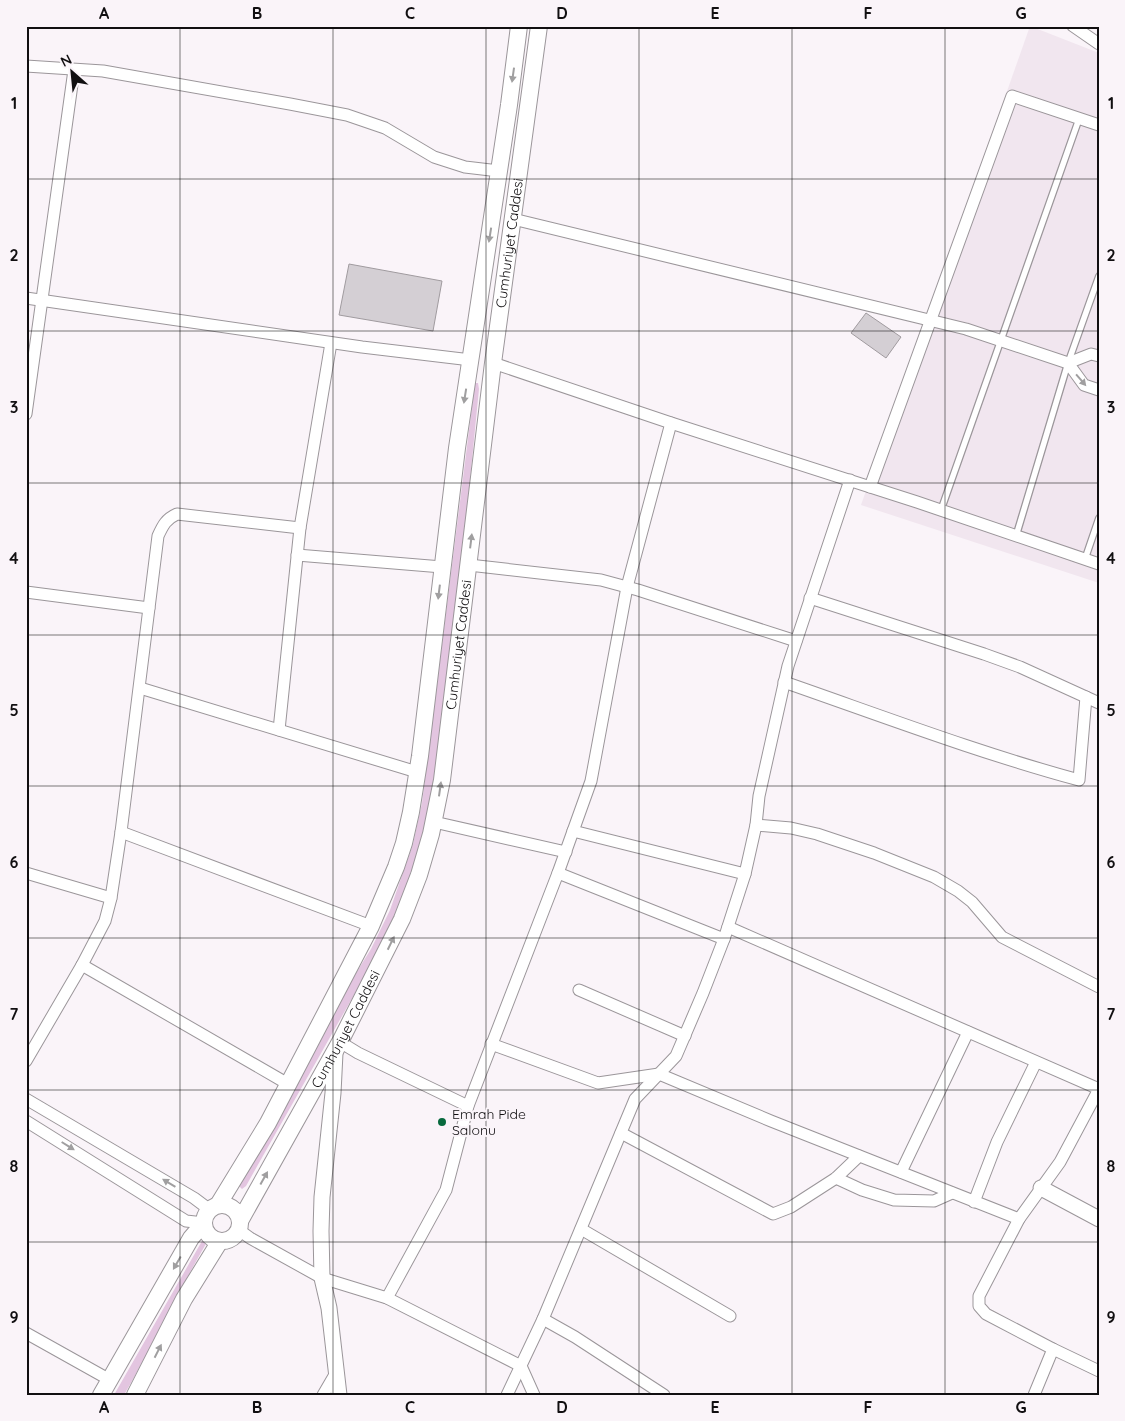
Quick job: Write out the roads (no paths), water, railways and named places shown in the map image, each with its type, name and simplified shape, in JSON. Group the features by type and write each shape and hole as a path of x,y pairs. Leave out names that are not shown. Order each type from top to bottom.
{"main road":[{"name":"Cumhuriyet Caddesi","path":"101,1395 191,1238 211,1213 268,1124 371,926 404,843 417,772 457,448 512,87 519,26"},
{"name":"Cumhuriyet Caddesi","path":"135,1395 184,1299 220,1241 232,1238 338,1047 402,919 419,875 434,822 442,780 493,363 539,26"},
{"path":"471,360 493,363"},
{"path":"220,1241 206,1232 211,1213 228,1206 239,1216 239,1226"}],"street":[{"path":"1073,26 1099,44"},
{"path":"26,66 104,71 347,115 385,128 434,157 466,167 499,171"},
{"path":"26,414 74,70"},
{"path":"870,487 1012,96 1099,125"},
{"path":"512,219 966,329 1068,363 1084,385 1099,390"},
{"path":"26,298 331,343 471,360"},
{"path":"279,730 300,528 331,343"},
{"path":"1068,363 1091,354 1099,356"},
{"path":"493,363 941,510 1099,564"},
{"path":"387,1298 446,1190 468,1106 566,852 591,780 627,587 671,422"},
{"path":"507,1395 543,1319 635,1099 676,1056 724,940 746,874 756,825 759,796 788,666 850,480"},
{"path":"26,1061 106,920 121,832 158,536 164,524 169,518 177,514 300,528"},
{"path":"297,555 442,567"},
{"path":"469,565 601,580 796,641"},
{"path":"26,592 149,608"},
{"path":"810,598 1020,667 1099,703"},
{"path":"784,682 956,742 1079,780 1086,697"},
{"path":"140,688 417,772"},
{"path":"434,822 566,852"},
{"path":"756,825 791,828 817,834 874,853 934,877 972,902 1002,937 1099,987"},
{"path":"573,831 746,874"},
{"path":"121,832 371,926"},
{"path":"558,872 724,940"},
{"path":"26,873 111,898"},
{"path":"728,927 1099,1089 1060,1162 1019,1219 978,1296 979,1306 986,1314 1052,1349 1099,1370"},
{"path":"82,965 288,1084"},
{"path":"580,990 685,1036"},
{"path":"900,1172 968,1032"},
{"path":"491,1044 598,1083 659,1074 1019,1219"},
{"path":"339,1395 329,1308 322,1278 321,1231 322,1197 338,1047 358,1052 468,1106"},
{"path":"974,1202 997,1142 1036,1062"},
{"path":"26,1099 194,1198 211,1213"},
{"path":"26,1121 186,1221 211,1213"},
{"path":"621,1133 774,1214 791,1208 836,1178 859,1156"},
{"path":"836,1178 862,1190 894,1200 934,1201 952,1193"},
{"path":"1042,1188 1099,1219"},
{"path":"239,1226 322,1278 387,1298 521,1366 534,1395"},
{"path":"581,1229 730,1316"},
{"path":"543,1319 575,1337 664,1395"},
{"path":"26,1333 110,1380"},
{"path":"1034,1395 1052,1349"},
{"path":"323,1395 337,1371"}],"lane":[{"path":"941,510 1079,118"},
{"path":"1016,536 1068,363 1099,276"},
{"path":"1085,559 1099,518"}],"place":[{"name":"Emrah Pide Salonu","path":"442,1122"}]}
